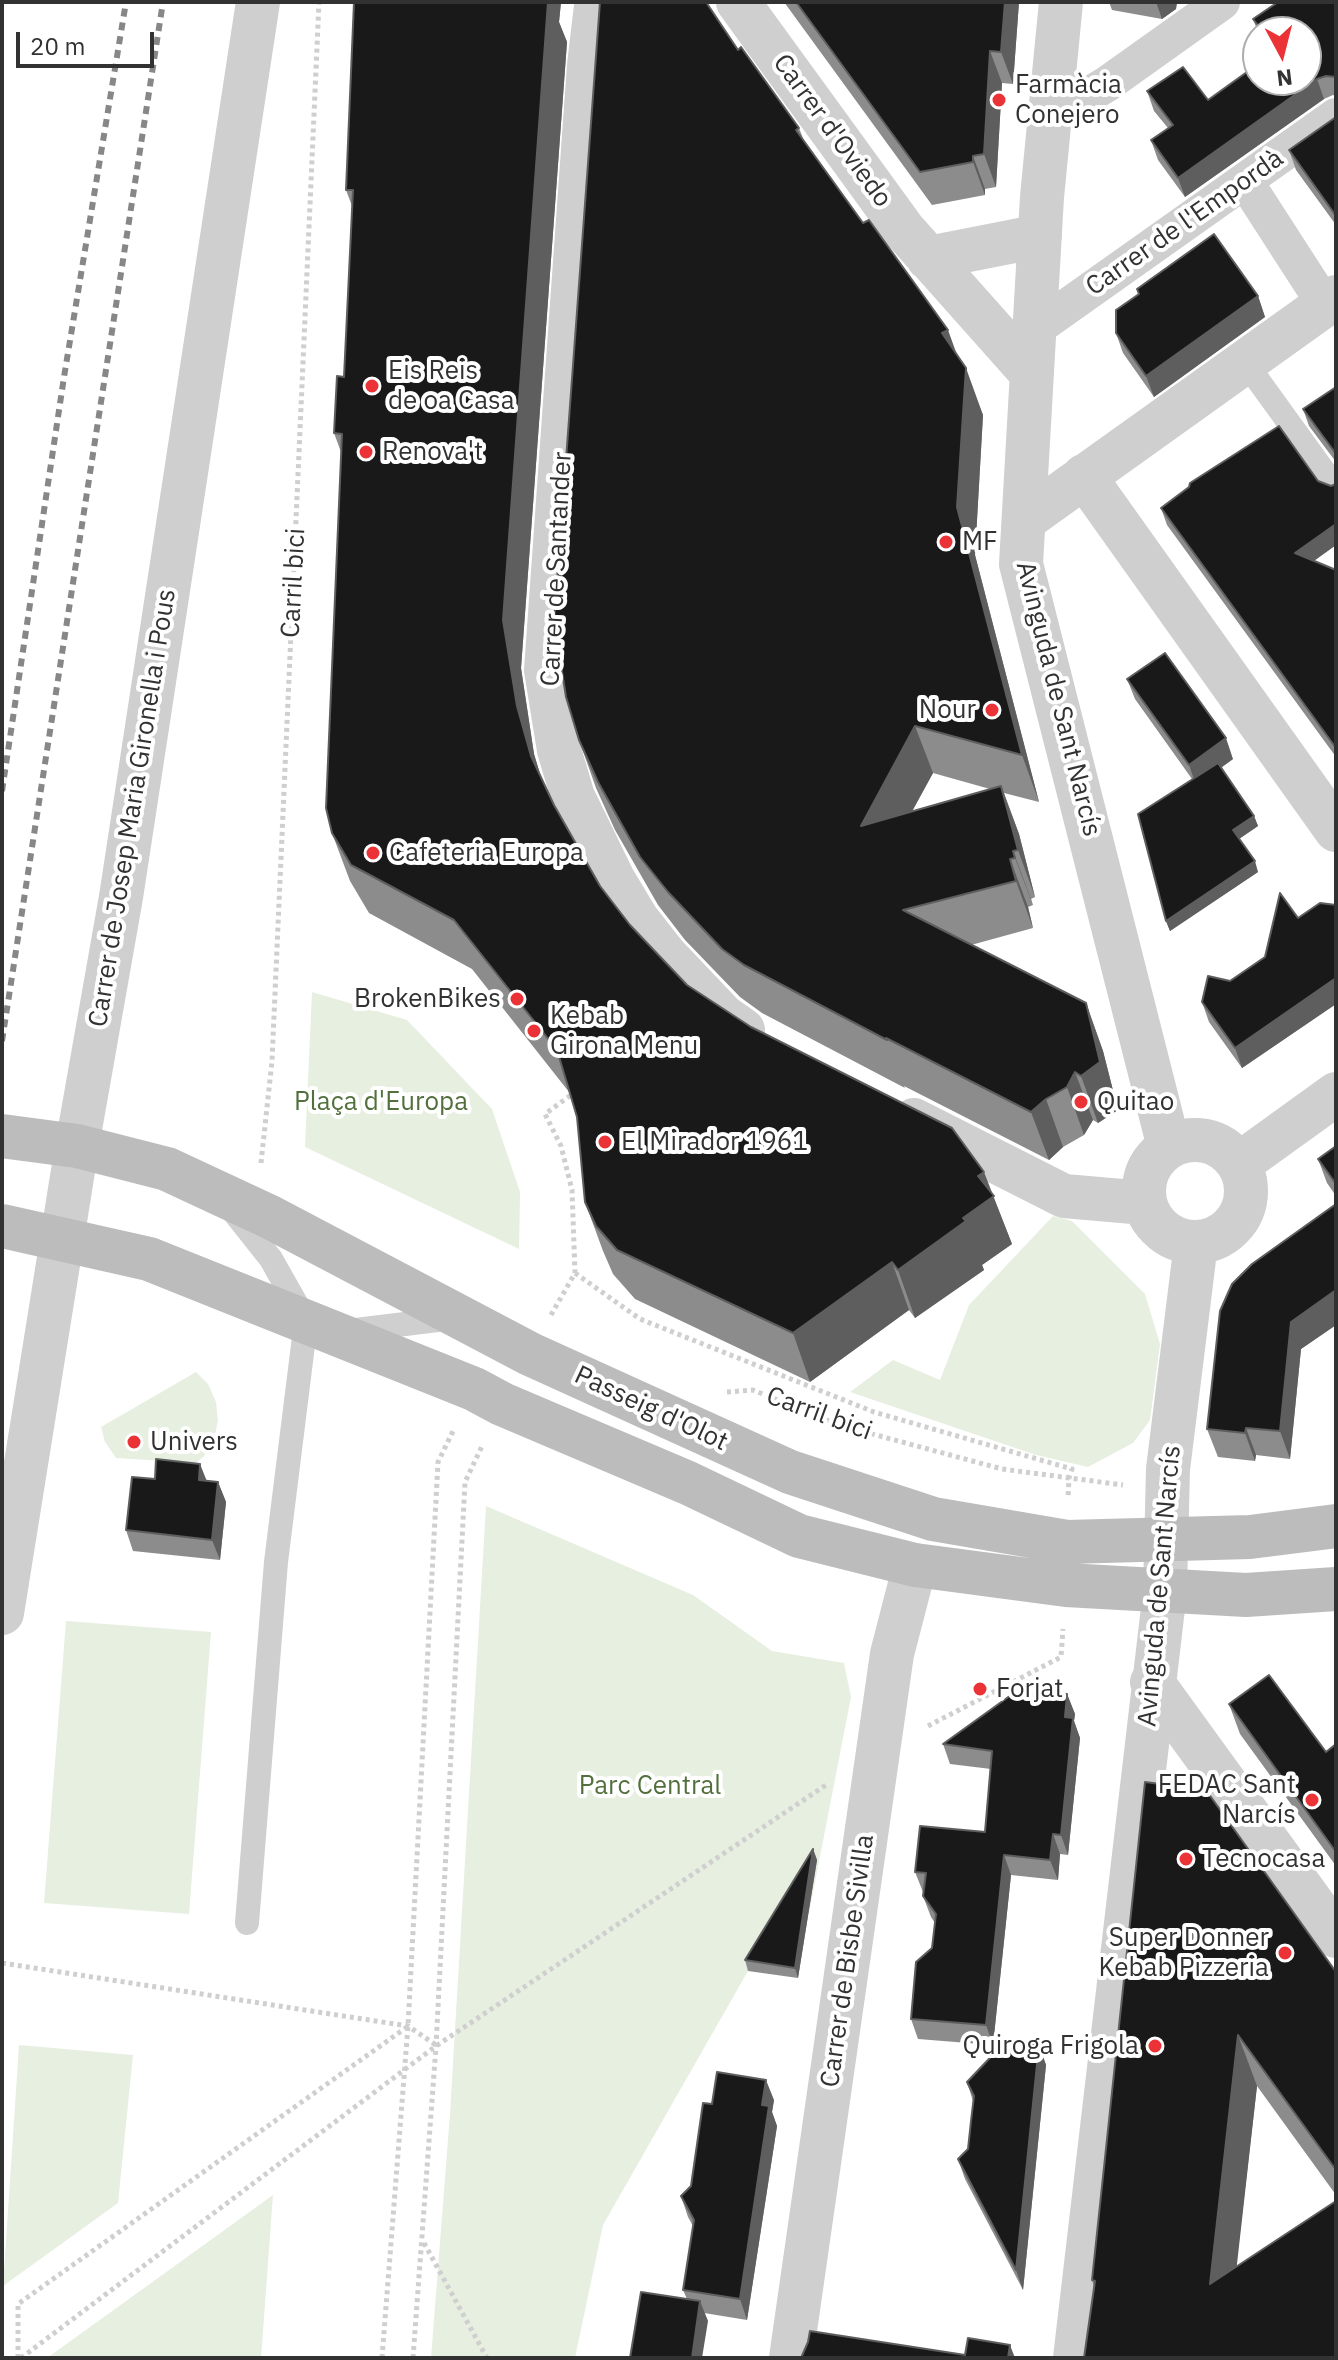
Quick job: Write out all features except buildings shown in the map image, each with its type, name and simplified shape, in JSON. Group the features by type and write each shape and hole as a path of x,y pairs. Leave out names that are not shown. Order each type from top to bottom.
{"main road":[{"name":"Passeig d'Olot","path":"2,1136 77,1146 167,1169 270,1217 530,1354 790,1472 933,1519 1067,1542 1250,1537 1336,1526"},
{"name":"Passeig d'Olot","path":"2,1226 149,1259 488,1397 688,1483 799,1536 915,1565 1066,1585 1246,1595 1336,1589"}],"street":[{"name":"Carrer de Josep Maria Gironella i Pous","path":"2,1613 77,1146 121,897 258,2"},
{"name":"Carrer de Santander","path":"613,2 596,6 589,65 546,670 551,703 559,750 573,797 599,854 637,919 694,988 723,1016 780,1053"},
{"name":"Carrer d'Oviedo","path":"738,2 903,229 1032,374"},
{"name":"Avinguda de Sant Narcís","path":"1061,2 1040,236 1021,564 1169,1147"},
{"path":"1049,119 1107,84 1222,2"},
{"name":"Carrer de l'Empordà","path":"1034,330 1336,116"},
{"path":"1024,520 1331,301 1245,181"},
{"path":"928,258 1040,236"},
{"path":"1084,476 1336,830"},
{"path":"1239,1164 1336,1094"},
{"path":"880,1103 1064,1196 1145,1203"},
{"path":"1188,1140 1207,1142 1225,1150 1239,1164 1246,1195 1240,1216 1217,1238 1196,1243 1179,1240 1163,1232 1151,1219 1145,1203 1144,1184 1150,1167 1169,1147 1188,1140"},
{"name":"Avinguda de Sant Narcís","path":"1075,2358 1165,1591 1167,1487 1196,1243"},
{"name":"Carrer de Bisbe Sivilla","path":"791,2358 892,1654 915,1565"},
{"path":"1152,1682 1336,1936"}],"lane":[{"path":"1245,362 1336,488"},
{"path":"220,1194 320,1327"},
{"path":"320,1327 460,1318"},
{"path":"247,1923 276,1562 301,1367 320,1327"}],"path":[{"name":"Carril bici","path":"261,1163 273,1029 319,2"},
{"path":"530,1354 575,1273 572,1190 561,1146 545,1114 571,1095"},
{"path":"248,1158 273,1170"},
{"path":"575,1273 640,1319 874,1412 1072,1469 1069,1478"},
{"name":"Carril bici","path":"723,1392 753,1390 852,1429 1002,1469 1123,1485 1167,1487"},
{"path":"382,2358 408,2026 438,1462 488,1397"},
{"path":"413,2358 436,2046 465,1482 488,1397"},
{"path":"19,2358 436,2046 877,1751 1061,1657 1066,1585"},
{"path":"2,1963 408,2026 436,2046"},
{"path":"19,2358 18,2304 408,2026"},
{"path":"423,2241 487,2358"}],"green space":[{"name":"Plaça d'Europa","path":"312,992 407,1020 492,1109 520,1192 519,1249 305,1147"},
{"path":"1053,1216 1072,1221 1145,1294 1160,1344 1150,1420 1133,1443 1088,1467 1036,1455 850,1392 893,1360 940,1380 969,1305"},
{"path":"196,1372 208,1384 216,1402 218,1421 214,1439 204,1456 196,1463 116,1458 105,1442 101,1427"},
{"name":"Parc Central","path":"486,1506 693,1595 772,1651 844,1663 851,1697 809,1913 791,1901 603,2225 575,2358 431,2358 450,2114"},
{"path":"66,1621 211,1632 189,1914 44,1903"},
{"path":"19,2045 133,2055 118,2203 3,2286"},
{"path":"273,2195 261,2358 47,2358"}],"railway":[{"path":"2,791 64,377 126,2"},
{"path":"2,1041 163,2"}],"place":[{"name":"Farmàcia Conejero","path":"999,100"},
{"name":"Eis Reis de oa Casa","path":"372,386"},
{"name":"Renova't","path":"366,452"},
{"name":"MF","path":"946,542"},
{"name":"Nour","path":"992,710"},
{"name":"Cafeteria Europa","path":"373,853"},
{"name":"BrokenBikes","path":"517,999"},
{"name":"Kebab Girona Menu","path":"534,1031"},
{"name":"Quitao","path":"1081,1102"},
{"name":"El Mirador 1961","path":"605,1142"},
{"name":"Univers","path":"134,1442"},
{"name":"Forjat","path":"980,1689"},
{"name":"FEDAC Sant Narcís","path":"1312,1800"},
{"name":"Tecnocasa","path":"1186,1859"},
{"name":"Super Donner Kebab Pizzeria","path":"1285,1953"},
{"name":"Quiroga Frigola","path":"1155,2046"}]}
